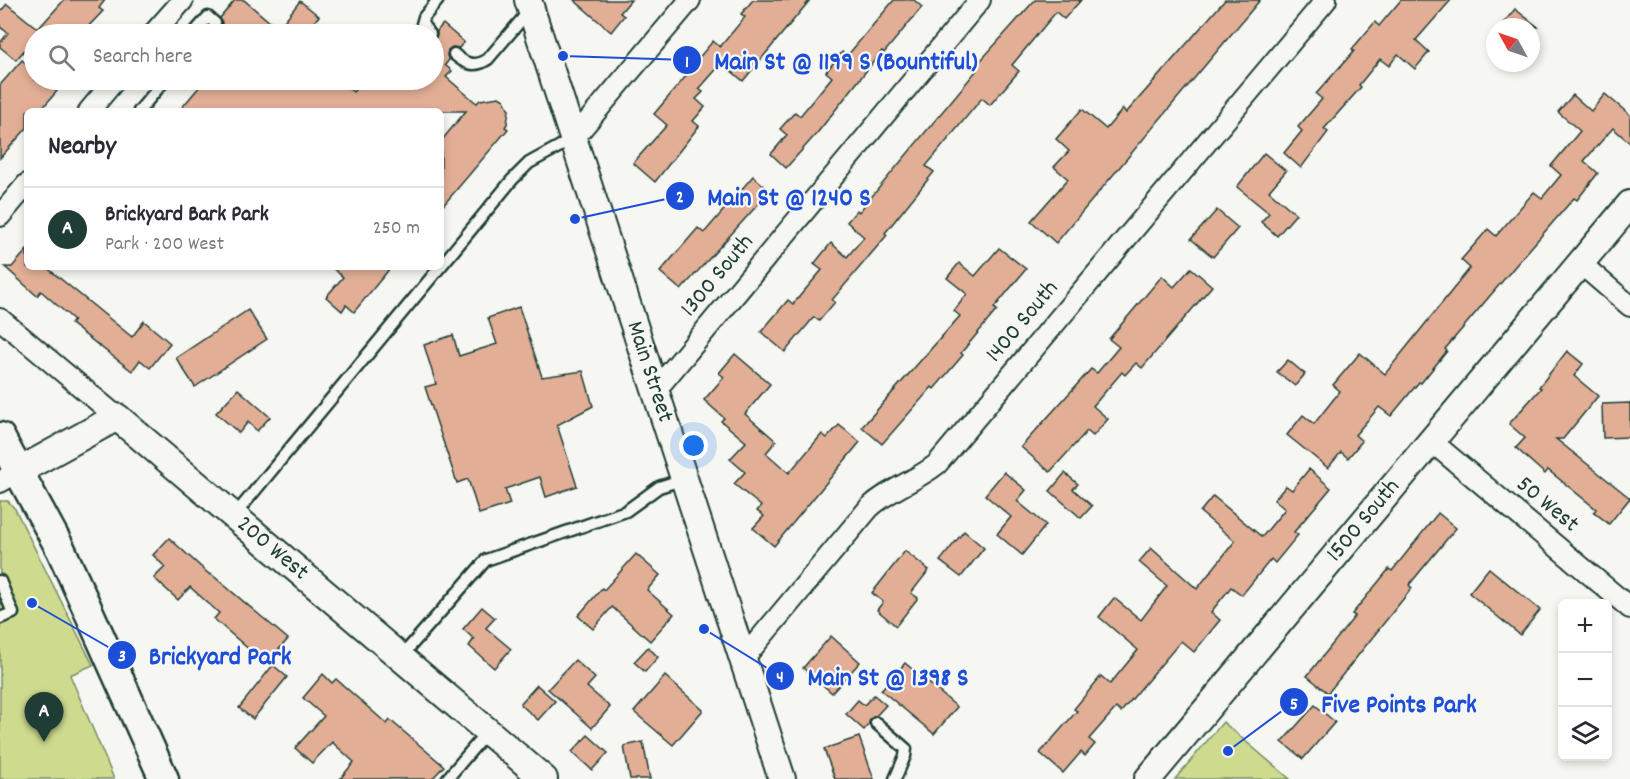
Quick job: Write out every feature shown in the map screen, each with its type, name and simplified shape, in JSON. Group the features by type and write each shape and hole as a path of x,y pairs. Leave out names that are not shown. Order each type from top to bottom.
{"main road":[{"path":"0,437 10,477 61,550 164,779"}],"street":[{"path":"162,24 183,0"},
{"path":"573,139 690,0"},
{"name":"1300 South","path":"655,391 980,0"},
{"name":"1400 South","path":"743,659 869,508 887,493 928,471 941,459 1326,0"},
{"name":"Main Street","path":"529,4 782,779"},
{"path":"92,108 107,90"},
{"path":"0,216 24,188"},
{"name":"1500 South","path":"1148,779 1630,204"},
{"path":"1580,263 1630,306"},
{"name":"200 West","path":"0,319 544,779"},
{"path":"10,477 117,417"},
{"name":"50 West","path":"1431,441 1630,608"}],"lane":[{"path":"422,24 424,17 438,0"},
{"path":"454,54 468,64 482,63 488,59 529,4"},
{"path":"202,24 208,17 215,23"},
{"path":"142,108 157,90"},
{"path":"444,263 512,180 529,163 573,139"},
{"path":"233,516 438,270"},
{"path":"400,658 486,560 626,512 659,487 684,479"},
{"path":"0,581 13,613 0,618"},
{"path":"876,723 906,749 895,779"},
{"path":"447,779 488,732"}],"green space":[{"path":"0,501 8,501 15,509 93,665 70,675 114,779 0,779"},
{"path":"1223,722 1290,779 1175,779"}],"building":[{"path":"64,0 105,0 99,8 103,11 91,24 42,24"},
{"path":"235,0 244,0 272,24 222,24 220,18"},
{"path":"574,0 631,0 620,13 624,16 611,32"},
{"path":"753,0 810,0 743,81 722,63 699,89 703,92 696,99 705,107 693,121 699,126 655,182 633,163 667,125 654,114 713,41 720,47 745,17 741,14"},
{"path":"894,0 914,0 922,7 884,53 882,51 818,132 786,168 771,154 787,135 780,129 795,112 800,116 832,77 826,72 842,52 847,56"},
{"path":"1035,0 1081,0 1064,19 1056,12 1012,65 1019,71 990,105 982,98 926,166 934,172 885,233 887,235 832,300 835,302 819,321 814,317 785,352 761,332 788,300 793,304 822,270 814,264 831,243 847,257 864,237 847,222 857,210 859,212 977,70 974,68"},
{"path":"1225,0 1260,0 1056,243 1031,221 1068,179 1054,167 1069,151 1056,139 1082,109 1106,129 1123,109 1126,113"},
{"path":"1401,0 1451,0 1416,40 1429,52 1415,69 1398,54 1389,66 1380,59 1359,85 1361,87 1324,129 1328,132 1301,168 1284,153 1302,131 1298,127 1322,99 1316,94 1354,51 1352,49 1375,22 1379,26"},
{"path":"300,1 319,16 312,24 282,24"},
{"path":"7,4 32,24 24,24 24,51 16,60 0,47 0,43 8,33 0,27 0,12"},
{"path":"1515,9 1526,18 1508,18"},
{"path":"444,25 464,42 459,48 452,47 448,50 449,60 445,65 452,71 446,77 477,103 480,100 499,97 504,100 509,110 505,127 508,129 444,204 444,137 466,111 444,111 444,108 182,108 197,90 350,90 353,92 355,90 444,90"},
{"path":"22,60 24,62 24,90 57,91 43,108 24,108 24,131 0,158 0,85"},
{"path":"1605,94 1630,115 1630,143 1613,128 1584,161 1598,173 1577,200 1574,198 1522,258 1445,349 1447,351 1421,383 1419,382 1391,416 1379,407 1355,435 1362,441 1348,458 1341,452 1328,468 1287,435 1303,415 1314,424 1340,391 1333,385 1360,353 1385,374 1470,268 1461,260 1488,229 1496,236 1534,192 1542,198 1561,175 1551,166 1580,131 1558,112 1573,95 1591,111"},
{"path":"1264,153 1286,171 1269,191 1296,214 1277,236 1261,222 1269,213 1237,187"},
{"path":"753,176 770,191 681,290 660,272 698,228 704,233"},
{"path":"1217,210 1238,228 1213,257 1191,239"},
{"path":"999,248 1026,269 994,308 997,310 961,353 963,355 882,444 862,427 960,316 954,311 967,294 947,278 959,263 975,276"},
{"path":"24,253 24,270 50,270 132,337 144,321 170,343 150,368 140,360 132,371 71,324 74,320 41,291 37,296 5,267 12,267"},
{"path":"1191,268 1212,286 1142,368 1136,363 1125,375 1122,372 1093,406 1108,419 1093,436 1087,431 1050,472 1021,447 1091,369 1097,373 1119,347 1109,339 1162,276 1174,287"},
{"path":"335,270 389,270 354,312 346,305 342,311 326,297 343,277"},
{"path":"519,307 542,377 583,371 593,406 557,425 577,486 546,497 540,477 505,489 510,504 479,514 468,479 457,483 425,387 436,384 424,345 453,335 459,356 497,344 488,318"},
{"path":"248,310 267,339 195,387 176,358"},
{"path":"1567,351 1583,364 1574,376 1598,396 1563,439 1556,439 1630,498 1609,524 1594,512 1596,509 1548,470 1545,474 1516,448 1525,438 1509,424 1541,388 1539,387"},
{"path":"735,354 770,384 745,414 776,441 766,453 789,473 822,434 827,438 839,425 860,442 774,546 753,528 764,516 757,511 761,506 734,484 745,472 730,459 746,442 721,421 724,418 704,400 724,377 719,373"},
{"path":"1288,360 1305,374 1295,386 1277,372"},
{"path":"238,389 270,417 257,431 248,422 239,433 216,413"},
{"path":"1630,403 1630,437 1603,438 1602,404"},
{"path":"1309,469 1331,488 1294,532 1298,535 1275,563 1271,559 1242,595 1231,587 1211,612 1220,620 1194,652 1181,641 1121,712 1116,708 1089,739 1095,744 1085,756 1081,752 1063,773 1040,753 1077,711 1074,709 1101,676 1110,684 1138,650 1099,617 1114,598 1141,620 1167,586 1139,562 1151,548 1197,589 1235,541 1200,512 1213,496 1262,537 1285,509 1274,500 1286,486 1292,490"},
{"path":"1004,472 1026,490 1017,501 1046,525 1022,555 997,534 1011,517 985,495"},
{"path":"1065,473 1078,484 1073,489 1092,506 1081,518 1050,491"},
{"path":"1438,513 1456,528 1409,585 1412,588 1328,693 1307,676 1355,616 1352,614 1389,569 1392,571"},
{"path":"964,531 984,548 961,577 940,561"},
{"path":"169,538 288,639 266,664 214,619 219,613 190,587 178,600 154,578 165,567 153,555"},
{"path":"905,551 929,570 911,593 918,598 896,626 877,610 883,602 872,593"},
{"path":"636,554 660,575 647,590 674,614 650,641 612,607 593,629 578,616"},
{"path":"1489,568 1540,610 1520,635 1469,593"},
{"path":"482,607 495,618 486,628 511,649 494,668 469,646 474,639 463,629"},
{"path":"831,636 860,662 832,693 803,668"},
{"path":"648,647 658,657 645,672 634,662"},
{"path":"575,660 595,678 587,687 610,707 592,728 548,689"},
{"path":"905,663 957,707 934,734 881,690"},
{"path":"273,665 287,677 253,719 239,708"},
{"path":"323,674 332,683 336,679 387,724 390,720 444,766 432,779 340,779 354,762 332,742 312,763 295,748 324,716 303,698"},
{"path":"665,676 703,710 673,745 634,712"},
{"path":"537,685 555,701 538,720 520,704"},
{"path":"874,695 886,705 870,719 864,730 846,714 858,700 864,705"},
{"path":"1315,705 1335,722 1303,759 1282,742"},
{"path":"588,735 608,753 592,770 572,752"},
{"path":"859,737 874,779 835,779 824,749"},
{"path":"643,742 650,779 630,779 624,746"}],"place":[{"name":"Main St @ 1199 S (Bountiful)","path":"563,56"},
{"name":"Main St @ 1240 S","path":"575,219"},
{"name":"Brickyard Park","path":"32,603"},
{"name":"Main St @ 1398 S","path":"704,629"},
{"name":"Brickyard Bark Park","path":"44,742"},
{"name":"Five Points Park","path":"1228,751"}]}
